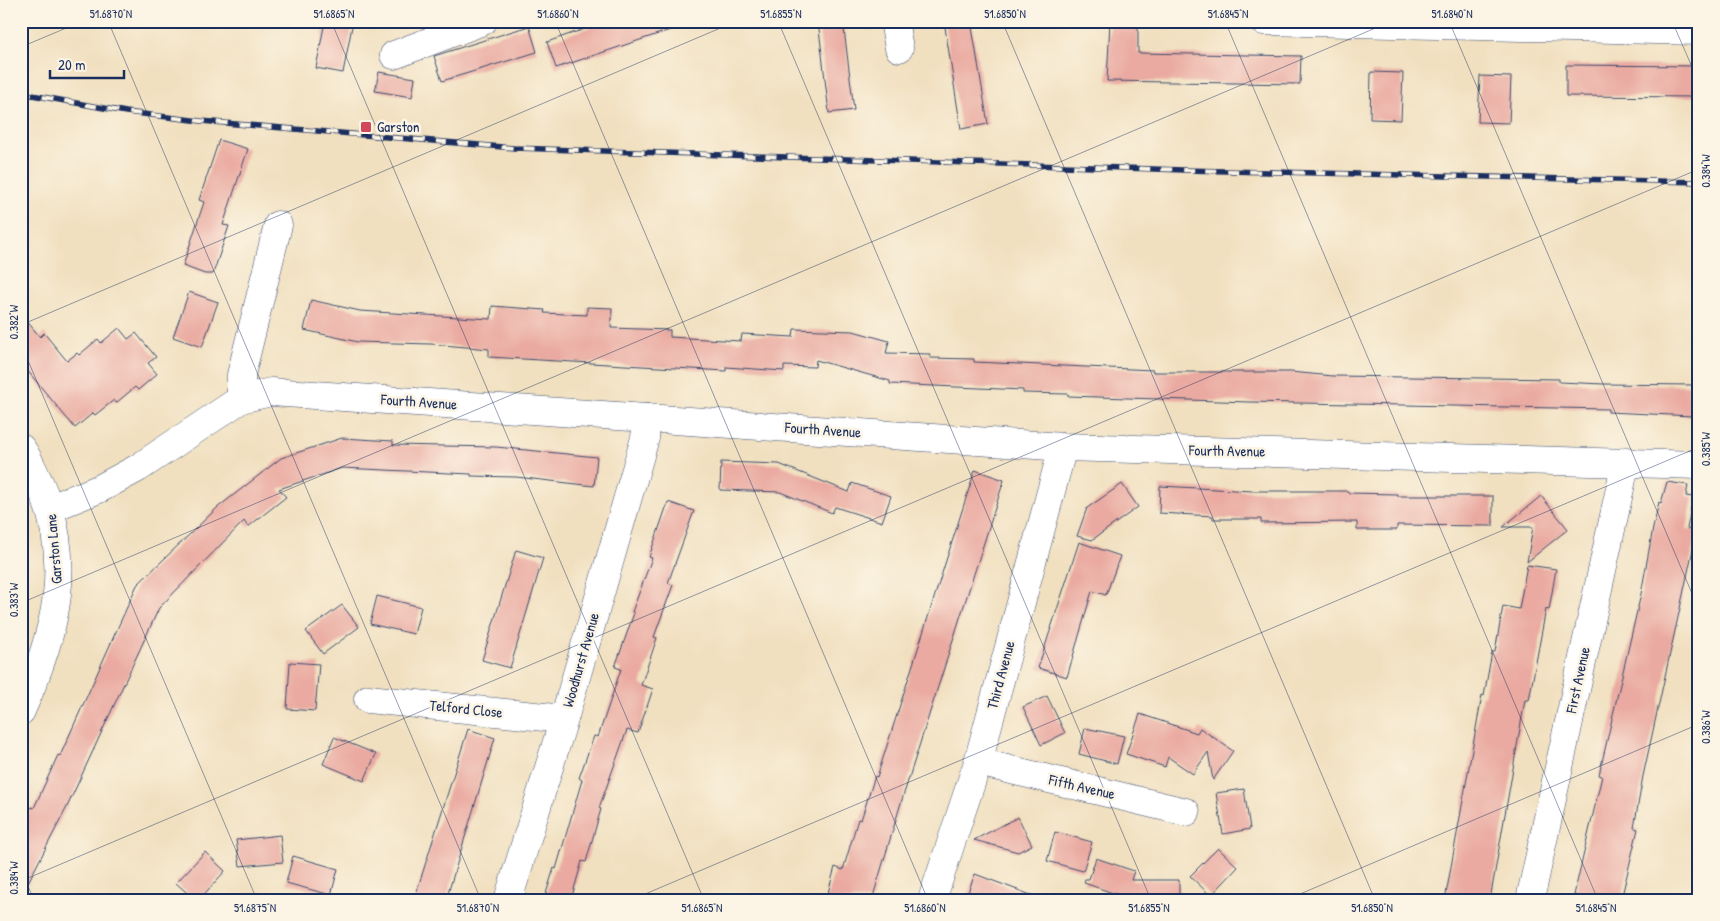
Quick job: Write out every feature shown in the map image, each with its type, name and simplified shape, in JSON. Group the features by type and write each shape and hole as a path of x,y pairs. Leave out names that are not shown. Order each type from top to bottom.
{"street":[{"path":"394,55 483,21"},
{"path":"894,21 899,48"},
{"path":"1264,21 1699,31"},
{"path":"241,399 241,375 278,225"},
{"name":"Fourth Avenue","path":"51,508 101,488 138,468 241,399 271,392 1062,447 1626,461 1699,465"},
{"name":"Woodhurst Avenue","path":"508,900 564,718 645,438 647,418"},
{"name":"Third Avenue","path":"932,900 978,762 1062,447"},
{"name":"Garston Lane","path":"21,448 51,508 58,565 57,604 50,638 21,711"},
{"name":"First Avenue","path":"1530,900 1626,461"},
{"name":"Telford Close","path":"368,699 564,718"},
{"name":"Fifth Avenue","path":"978,762 1186,812"}],"building":[{"path":"325,21 353,21 343,73 316,68"},
{"path":"608,21 685,21 685,25 556,68 547,42"},
{"path":"818,21 843,21 854,110 829,113"},
{"path":"944,21 971,21 988,124 961,129"},
{"path":"1110,21 1138,21 1138,53 1301,56 1300,84 1107,81"},
{"path":"529,26 537,52 442,81 434,56"},
{"path":"1566,65 1699,66 1699,97 1566,96"},
{"path":"379,72 415,78 412,97 375,91"},
{"path":"1371,72 1403,73 1401,120 1370,119"},
{"path":"1480,76 1511,77 1509,123 1478,122"},
{"path":"219,140 248,149 223,225 229,226 213,274 205,274 183,266 204,202 199,200"},
{"path":"189,292 218,302 202,347 173,337"},
{"path":"311,300 360,311 491,319 492,306 545,310 544,313 587,315 587,307 612,308 611,328 670,330 670,337 741,341 742,334 793,337 794,329 853,331 889,341 886,353 930,354 930,358 974,359 974,362 1153,370 1153,372 1290,372 1333,376 1559,379 1559,382 1693,385 1693,416 1608,412 1608,409 1249,402 1068,396 1068,394 1023,393 1023,390 890,384 890,381 816,360 815,367 784,366 784,371 726,367 726,371 489,357 489,349 431,344 358,342 304,330"},
{"path":"21,314 40,337 44,333 67,361 77,353 79,355 98,339 101,343 119,328 128,339 136,333 156,357 148,363 157,374 138,390 135,387 116,403 114,400 95,415 93,413 75,428 21,363"},
{"path":"342,438 393,441 393,445 496,447 597,457 594,486 516,477 342,468 279,489 286,497 248,527 244,521 159,608 67,807 21,896 21,827 31,807 34,808 58,755 60,756 137,585 217,508 281,458"},
{"path":"721,462 779,464 849,492 852,483 891,496 882,522 835,507 832,513 780,492 720,490"},
{"path":"975,470 1004,480 872,900 826,900 835,867 843,870 858,819 861,820 875,776 877,777"},
{"path":"1667,482 1688,485 1686,496 1693,497 1687,529 1697,531 1643,776 1634,828 1638,829 1621,900 1592,900 1574,895 1602,776 1599,775 1641,594 1653,528 1659,502 1661,503"},
{"path":"1122,484 1138,507 1092,540 1077,536 1087,508"},
{"path":"1160,486 1253,491 1348,491 1348,493 1397,494 1397,496 1493,496 1493,526 1397,525 1397,530 1357,530 1357,522 1261,523 1261,519 1213,519 1213,516 1159,513"},
{"path":"1541,496 1568,529 1527,562 1533,527 1503,527"},
{"path":"668,502 694,511 668,583 673,585 654,637 657,638 641,685 653,689 638,733 627,730 599,808 601,809 586,862 582,861 571,900 544,900 554,868 556,869 582,780 579,778 594,736 598,737 621,669 615,667 634,613 632,612 652,558 649,557"},
{"path":"1079,542 1120,556 1106,595 1092,591 1067,677 1038,668"},
{"path":"516,550 543,558 510,668 482,660"},
{"path":"1527,565 1556,569 1549,610 1546,609 1529,700 1525,700 1490,900 1445,900 1482,695 1484,696 1492,652 1495,652 1503,606 1519,609"},
{"path":"377,596 421,607 414,634 370,624"},
{"path":"342,605 359,627 323,654 306,631"},
{"path":"290,662 319,664 315,711 287,709"},
{"path":"1047,696 1065,733 1041,745 1023,707"},
{"path":"1140,714 1197,733 1200,728 1233,751 1213,780 1208,752 1193,774 1168,757 1165,767 1126,754"},
{"path":"1085,728 1124,736 1117,764 1079,754"},
{"path":"468,729 495,738 446,900 414,900"},
{"path":"334,737 376,754 364,781 323,764"},
{"path":"1244,789 1250,829 1223,834 1216,793"},
{"path":"1018,817 1032,845 1018,852 974,840"},
{"path":"1055,832 1092,842 1083,871 1047,861"},
{"path":"280,835 283,862 240,866 236,840"},
{"path":"1218,848 1238,867 1211,896 1190,876"},
{"path":"205,852 225,871 199,900 195,900 176,883"},
{"path":"293,856 338,869 331,895 286,883"},
{"path":"1096,858 1134,871 1131,880 1179,880 1179,900 1133,900 1084,883 1085,879 1089,879"},
{"path":"975,874 1039,898 1038,900 965,900"}],"railway":[{"path":"21,93 126,112 201,121 514,148 1184,170 1699,182"}],"place":[{"name":"Garston","path":"366,127"}]}
